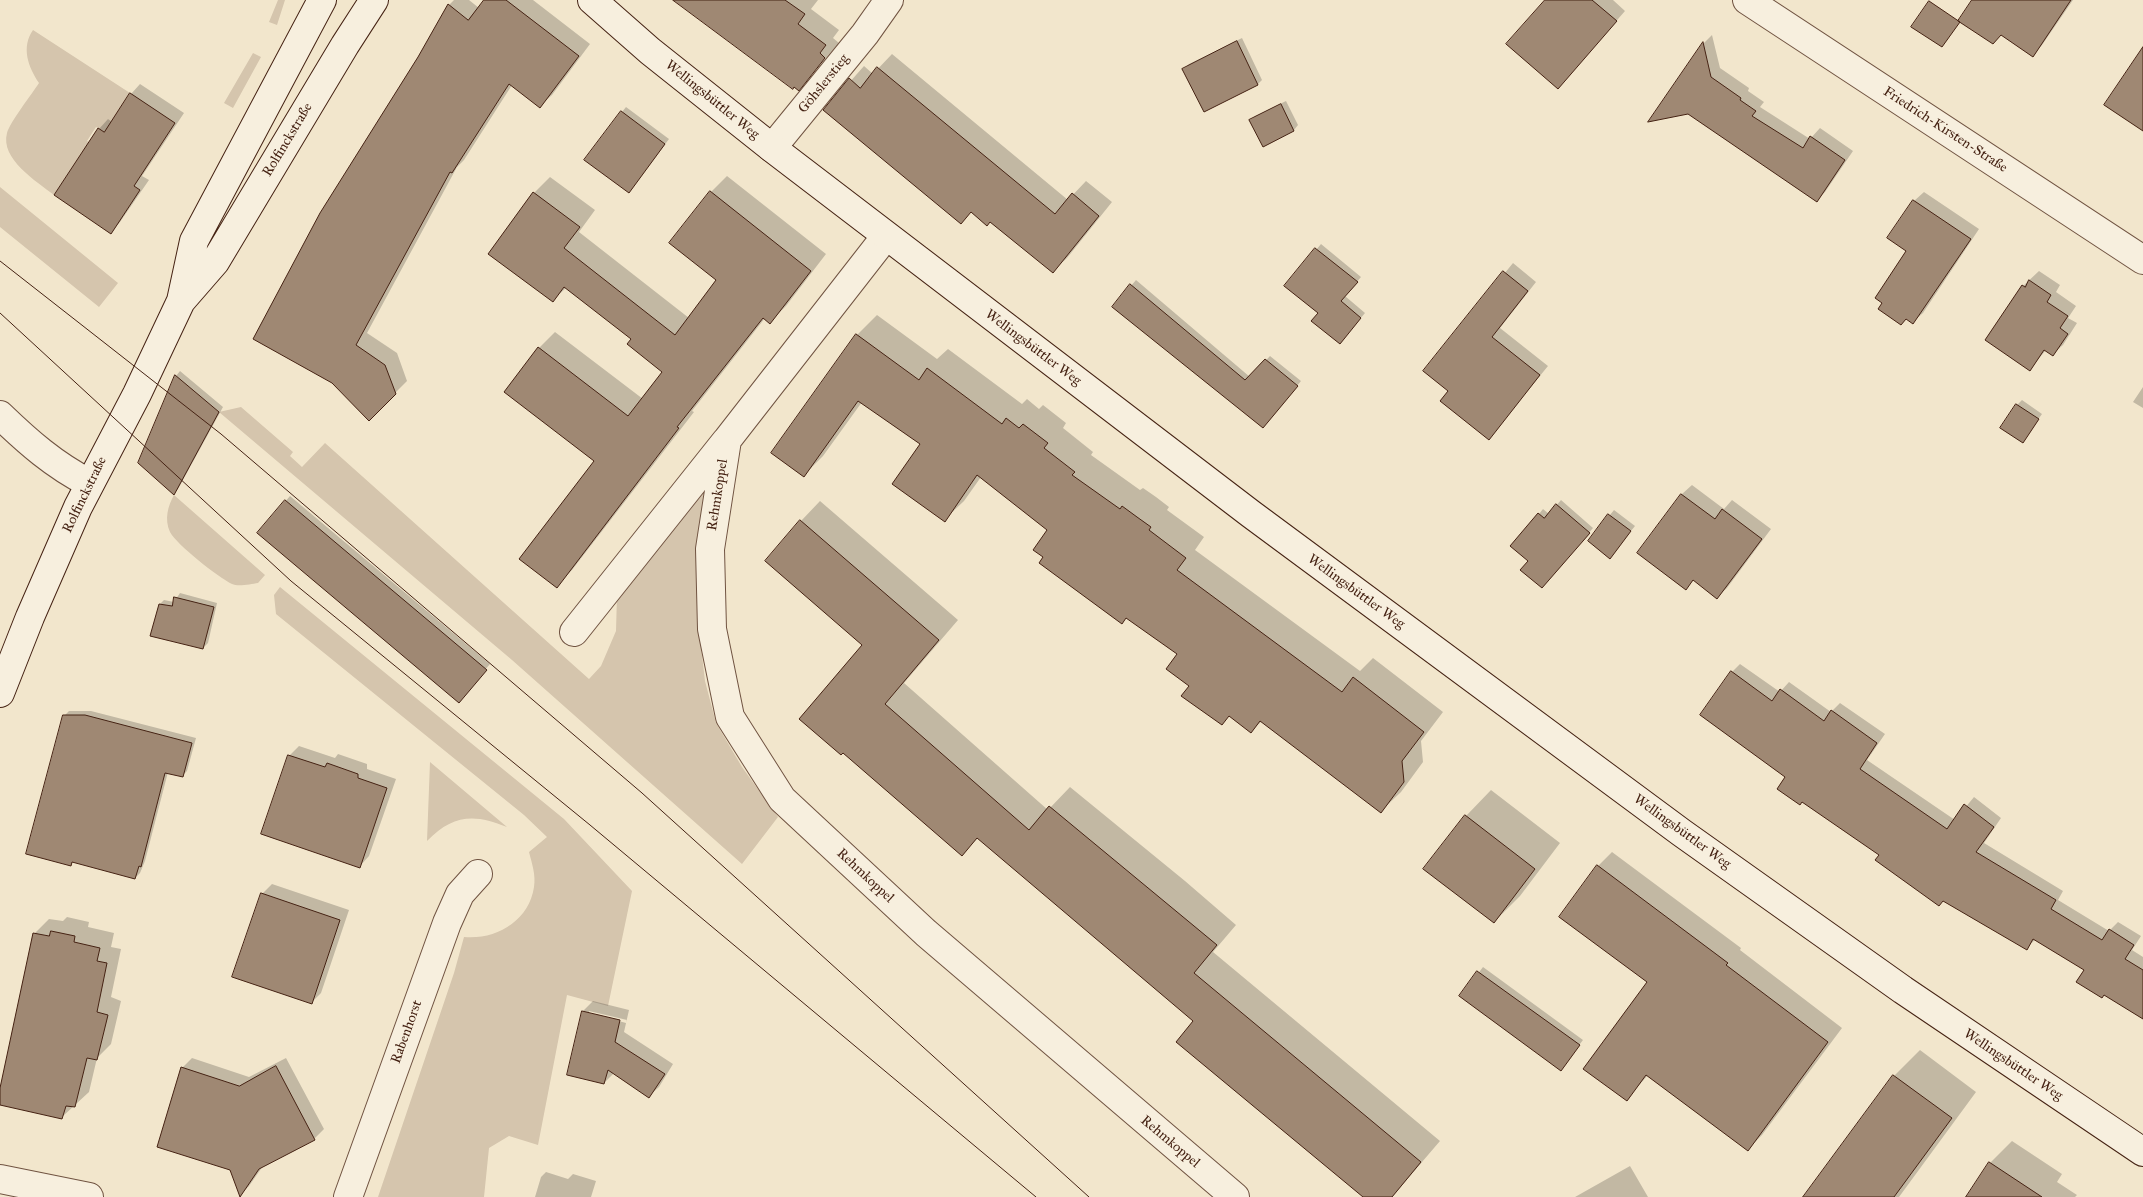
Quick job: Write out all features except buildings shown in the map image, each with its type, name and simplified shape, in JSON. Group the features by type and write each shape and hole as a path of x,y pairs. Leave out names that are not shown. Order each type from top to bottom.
{"main road":[{"name":"Rolfinckstraße","path":"0,693 41,591 89,483 137,394 181,301 194,241 322,0"},
{"name":"Rolfinckstraße","path":"181,301 215,262 374,0"},
{"name":"Wellingsbüttler Weg","path":"592,0 650,51 772,148 1251,514 1682,833 1903,990 2143,1152"},
{"name":"Friedrich-Kirsten-Straße","path":"1747,0 2143,260"},
{"name":"Göhslerstieg","path":"772,148 875,6"},
{"name":"Rehmkoppel","path":"574,632 886,236"},
{"path":"0,415 42,454 61,468 89,483"},
{"name":"Rehmkoppel","path":"727,440 710,549 712,629 730,717 782,800 926,933 1235,1197"},
{"name":"Rabenhorst","path":"348,1197 447,923 460,894 478,874"},
{"path":"0,1179 88,1197"}],"shaded area":[{"path":"278,0 285,0 277,25 269,22"},
{"path":"33,30 130,93 104,132 96,127 87,141 95,146 82,152 54,195 21,168 9,152 6,143 9,128 39,83 27,57 27,43"},
{"path":"253,53 261,57 233,108 224,103"},
{"path":"0,187 118,283 99,307 0,227"},
{"path":"241,407 293,452 290,456 302,467 325,443 589,679 601,666 616,631 617,595 699,490 704,493 697,592 705,681 716,723 742,767 778,817 742,864 512,660 219,412"},
{"path":"174,495 265,575 258,583 232,584 208,568 174,538 168,527 167,517"},
{"path":"280,587 564,819 632,891 608,1006 567,995 538,1145 509,1136 489,1148 484,1197 378,1197 454,973 464,937 488,935 509,926 518,919 531,899 534,887 534,874 529,852 547,837 524,815 276,614 274,595"},
{"path":"430,762 507,827 474,818 464,819 445,826 427,841"}],"tram line":[{"path":"0,261 221,434 642,793 1089,1197"},
{"path":"0,313 291,581 590,825 1036,1197"}]}
